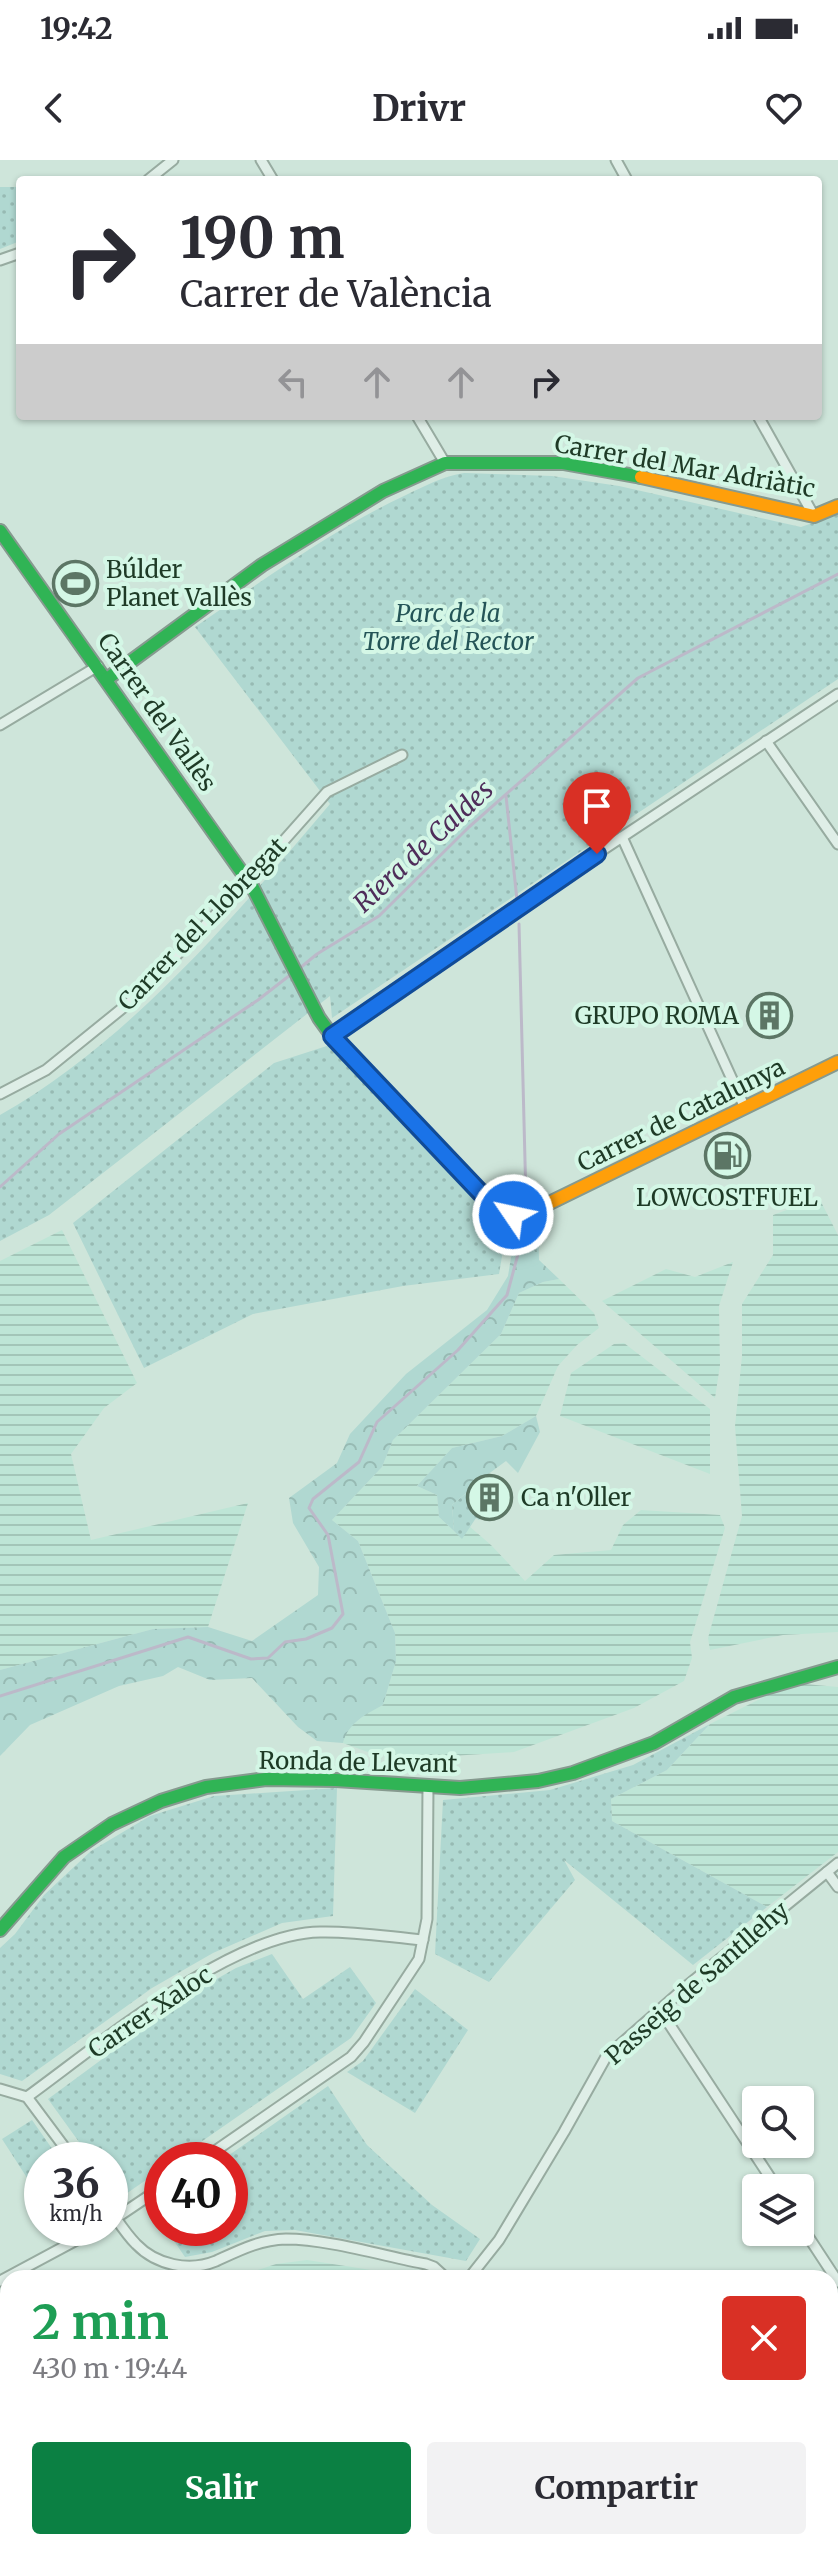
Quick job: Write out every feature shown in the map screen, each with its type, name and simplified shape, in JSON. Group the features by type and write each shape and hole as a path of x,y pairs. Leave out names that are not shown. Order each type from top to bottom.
{"street":[{"path":"153,176 173,160"},
{"path":"419,420 445,463"},
{"path":"760,420 814,516"},
{"name":"Carrer del Mar Adriàtic","path":"107,679 262,565 383,491 445,463 563,463 814,516 838,506"},
{"name":"Carrer del Vallès","path":"0,531 248,881 278,932"},
{"path":"0,725 98,666"},
{"path":"332,1036 622,837 838,694"},
{"path":"766,741 838,844"},
{"name":"Carrer del Llobregat","path":"0,1094 46,1070 135,998 248,881 327,792 402,755"},
{"path":"622,837 745,1108"},
{"name":"Carrer de Catalunya","path":"278,932 319,1018 332,1036 495,1208 513,1215 536,1211 838,1062"},
{"name":"Ronda de Llevant","path":"0,1930 64,1857 112,1824 161,1801 206,1787 266,1779 460,1788 538,1781 573,1773 654,1743 734,1697 838,1667"},
{"path":"228,2142 351,2057 419,1959 427,1919 428,1786"},
{"name":"Passeig de Santllehy","path":"475,2270 499,2240 606,2057 838,1863"},
{"path":"827,1872 838,1887"},
{"name":"Carrer Xaloc","path":"27,2097 185,1983 266,1942 318,1932 423,1940"},
{"path":"660,2010 768,2174"},
{"path":"0,2089 27,2097 61,2142"},
{"path":"128,2236 145,2252 176,2265 209,2263 263,2242 301,2240 426,2264 438,2270"},
{"path":"814,2245 830,2270"},
{"path":"21,2270 65,2246"}],"green space":[{"path":"0,187 16,187 16,243 0,249"},
{"name":"Parc de la Torre del Rector","path":"464,473 552,476 619,486 801,527 838,514 838,679 332,1018 330,996 49,1215 0,1241 0,1115 47,1086 136,1014 218,932 330,804 195,627 298,556 351,524 427,485"},
{"path":"333,1044 506,1233 499,1274 403,1286 253,1314 144,1368 73,1223 274,1063"},
{"path":"819,1198 838,1235 838,1632 783,1635 710,1650 708,1638 742,1516 735,1426 742,1356 742,1304 773,1255 773,1215"},
{"path":"538,1221 539,1260 559,1279 543,1282 519,1293 501,1334 393,1440 382,1467 332,1520 358,1541 395,1633 396,1661 383,1705 353,1725 343,1743 317,1741 298,1727 252,1678 210,1680 178,1667 163,1676 119,1686 30,1725 0,1756 0,1670 153,1629 208,1627 252,1641 318,1595 319,1567 293,1523 289,1498 337,1463 350,1434 406,1374 487,1310 508,1276 515,1233"},
{"path":"62,1230 137,1383 104,1408 71,1454 91,1540 248,1503 208,1627 153,1629 0,1670 0,1261"},
{"path":"733,1262 719,1306 720,1365 715,1398 602,1301 666,1269 695,1277"},
{"path":"559,1279 594,1313 599,1328 577,1345 558,1366 536,1416 502,1436 452,1448 417,1486 437,1495 439,1517 454,1531 462,1538 469,1526 525,1581 554,1555 611,1550 623,1525 641,1510 720,1515 725,1528 690,1642 692,1658 684,1681 634,1708 514,1752 451,1756 376,1755 343,1743 346,1730 383,1705 396,1661 395,1633 358,1541 332,1520 382,1467 393,1440 501,1334 519,1293 543,1282"},
{"path":"624,1343 710,1409 710,1474 560,1416 571,1373 614,1344"},
{"path":"536,1416 540,1432 518,1473 506,1461 452,1505 454,1531 439,1517 437,1495 417,1486 452,1448 502,1436"},
{"path":"471,1489 490,1509 479,1520 476,1518 462,1539 454,1531 452,1505"},
{"path":"805,1684 838,1687 838,1852 767,1907 612,1821 611,1799 667,1770 710,1724 768,1695"},
{"path":"710,1724 667,1770 611,1799 612,1821 767,1907 693,1965 564,1860 575,1880 489,1982 435,1954 443,1800 550,1790 633,1765"},
{"path":"337,1788 333,1916 282,1923 213,1953 152,1988 22,2081 0,2074 0,1948 15,1934 44,1895 91,1851 150,1816 214,1796"},
{"path":"272,1954 303,1999 350,1967 376,2003 351,2038 201,2142 144,2142 144,2181 128,2192 128,2142 79,2142 48,2099 192,1993 236,1968"},
{"path":"415,1989 468,2030 415,2113 347,2072 363,2061"},
{"path":"328,2086 367,2145 432,2205 480,2239 466,2261 295,2230 265,2231 248,2238 248,2142"},
{"path":"32,2120 47,2142 24,2142 24,2173 2,2139"},
{"path":"177,2246 227,2246 212,2252 185,2257"},
{"path":"307,2260 371,2270 258,2270"}],"waterway":[{"name":"Riera de Caldes","path":"300,968 379,916 469,827 638,678 838,574"},
{"path":"506,796 517,900"},
{"path":"519,924 526,1200"},
{"name":"Riera de Caldes","path":"0,1187 59,1134 258,1000 294,972"},
{"path":"0,1696 188,1637 251,1659 268,1658 285,1642 306,1639 332,1628 343,1614 328,1535 309,1508 313,1499 359,1462 377,1422 458,1350 507,1295 525,1228"}],"traffic: fast":[{"path":"107,679 262,565 383,491 445,463 563,463 641,477"},
{"path":"0,531 253,888 319,1018 332,1036 495,1208 513,1215 531,1212"},
{"path":"0,1930 64,1857 112,1824 161,1801 206,1787 266,1779 460,1788 538,1781 573,1773 654,1743 734,1697 838,1667"}],"traffic: slow":[{"path":"641,477 814,516 838,506"},
{"path":"531,1212 838,1062"}],"place":[{"name":"Búlder Planet Vallès","path":"75,583"},
{"name":"GRUPO ROMA","path":"770,1015"},
{"name":"LOWCOSTFUEL","path":"727,1155"},
{"name":"Ca n'Oller","path":"490,1497"}],"route":[{"path":"513,1215 495,1208 332,1036 597,854"}]}
